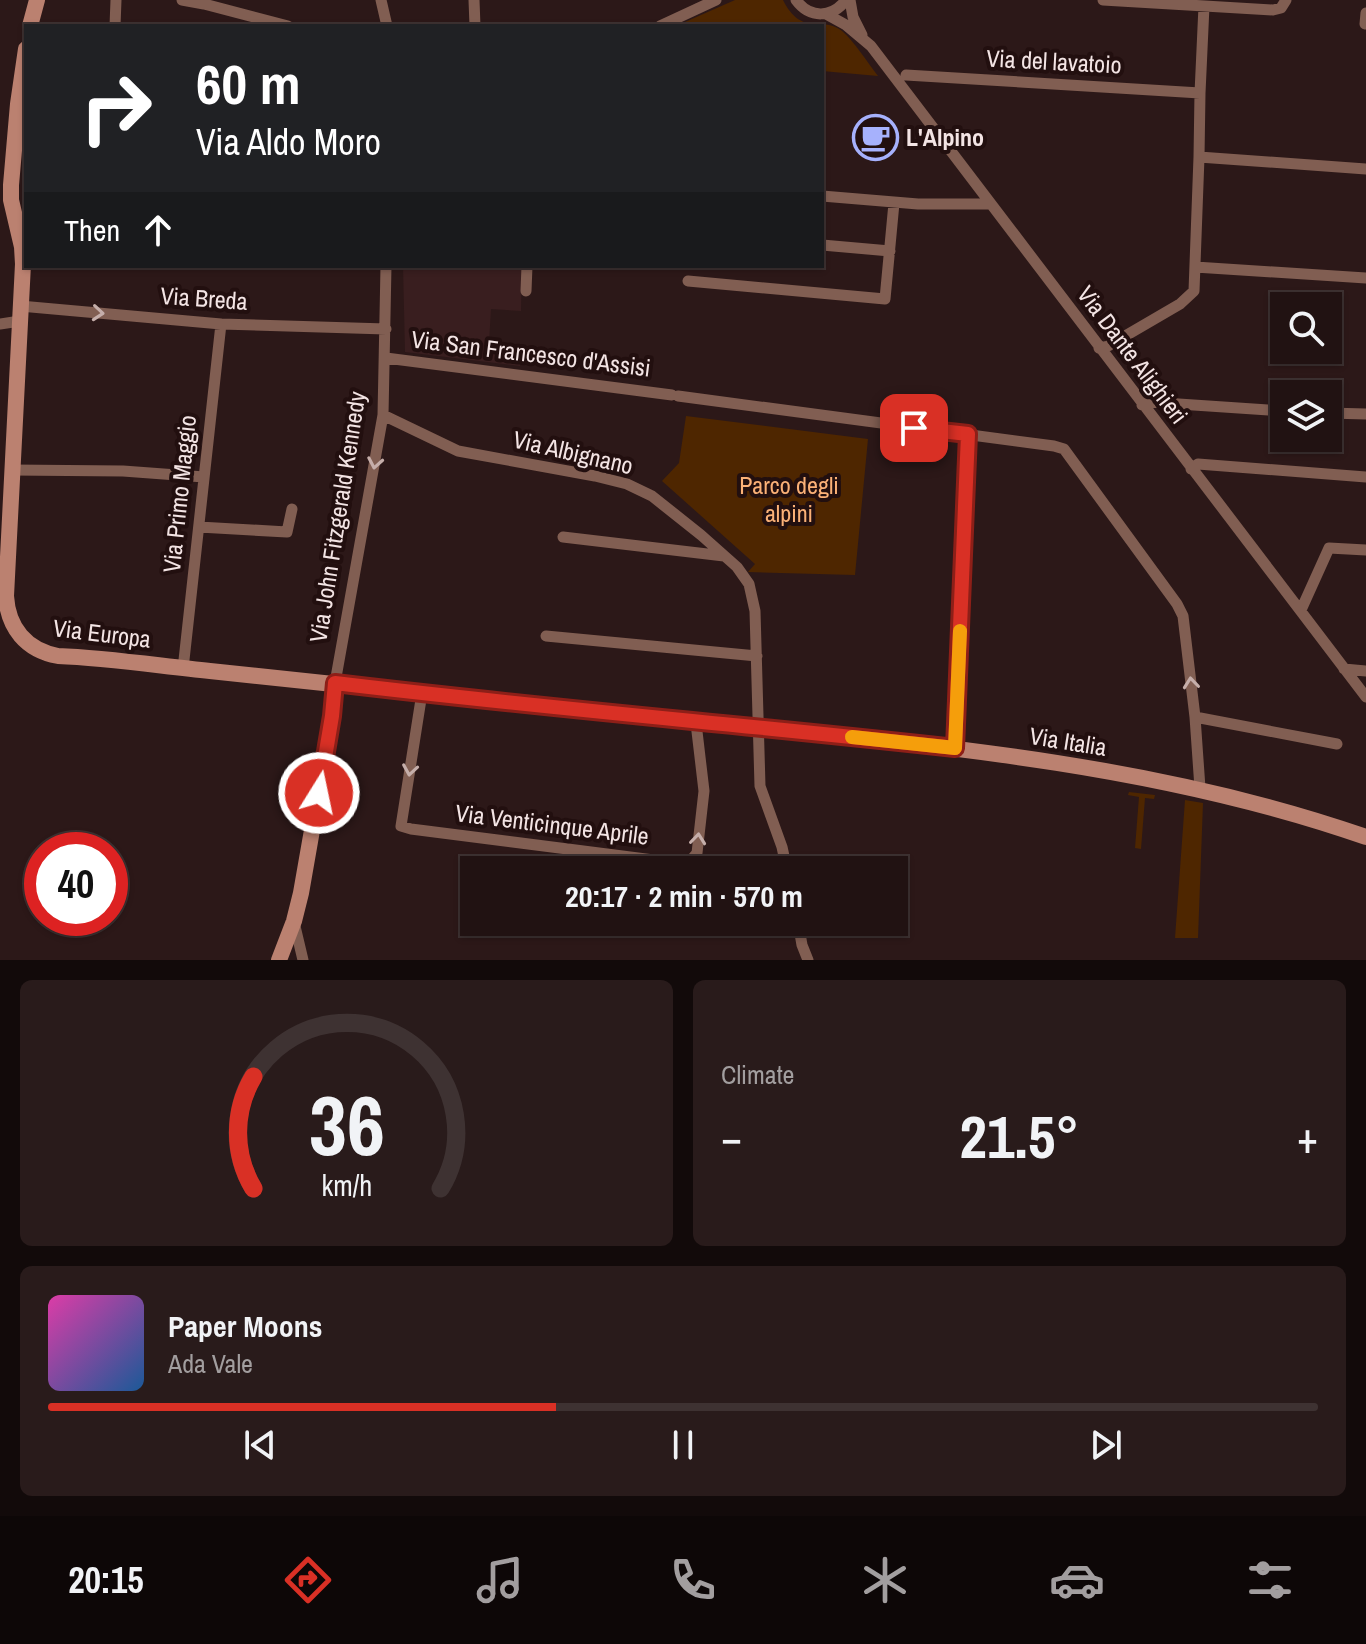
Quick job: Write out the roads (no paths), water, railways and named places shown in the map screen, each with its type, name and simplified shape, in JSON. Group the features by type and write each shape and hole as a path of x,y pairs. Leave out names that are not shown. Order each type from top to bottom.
{"street":[{"path":"31,24 37,0"},
{"path":"115,24 116,0"},
{"path":"182,0 280,24"},
{"path":"381,0 387,24"},
{"path":"474,0 475,24"},
{"path":"664,24 716,0"},
{"name":"Via Dante Alighieri","path":"796,0 804,9 826,14 864,39"},
{"path":"826,14 848,0"},
{"name":"Via Dante Alighieri","path":"848,0 864,39 1366,697"},
{"path":"1103,0 1277,10 1286,0"},
{"path":"1099,348 1108,346 1180,304 1194,291 1204,6"},
{"path":"1365,24 1366,13"},
{"name":"Via del lavatoio","path":"906,75 1200,93"},
{"name":"Via Europa","path":"24,76 11,185 17,200 22,247 6,596 9,617 19,635 34,648 50,655 422,693"},
{"path":"1199,157 1366,169"},
{"path":"824,196 894,203 989,204"},
{"path":"688,281 885,299 894,203"},
{"path":"824,245 890,251"},
{"path":"1195,267 1366,278"},
{"name":"Via John Fitzgerald Kennedy","path":"279,960 294,921 314,826 335,683 383,415 386,268"},
{"path":"526,291 527,268"},
{"name":"Via Breda","path":"0,324 20,314 386,329"},
{"name":"Via Primo Maggio","path":"183,669 221,324"},
{"name":"Via San Francesco d'Assisi","path":"386,358 1064,449 1183,616 1195,717"},
{"path":"1142,405 1149,402 1270,410"},
{"path":"1342,413 1366,414"},
{"name":"Via Albignano","path":"383,415 458,451 627,484 652,496 737,567 749,584 755,611 760,786 784,856"},
{"path":"955,748 968,434"},
{"path":"1191,469 1198,464 1366,477"},
{"path":"12,470 123,471 204,477"},
{"path":"199,527 287,532 292,509"},
{"path":"563,537 724,556"},
{"path":"1301,610 1329,548 1366,550"},
{"path":"546,636 757,656"},
{"path":"1344,669 1366,671"},
{"name":"Via Italia","path":"422,693 955,748 1200,788 1366,837"},
{"name":"Via Venticinque Aprile","path":"422,693 401,826 677,863 691,860 697,853 704,791 696,723"},
{"path":"1200,788 1195,717 1337,744"},
{"path":"294,921 303,960"},
{"path":"800,936 808,960"}],"place":[{"name":"L'Alpino","path":"875,138"}],"park label":[{"name":"Parco degli alpini","path":"789,500"}]}
